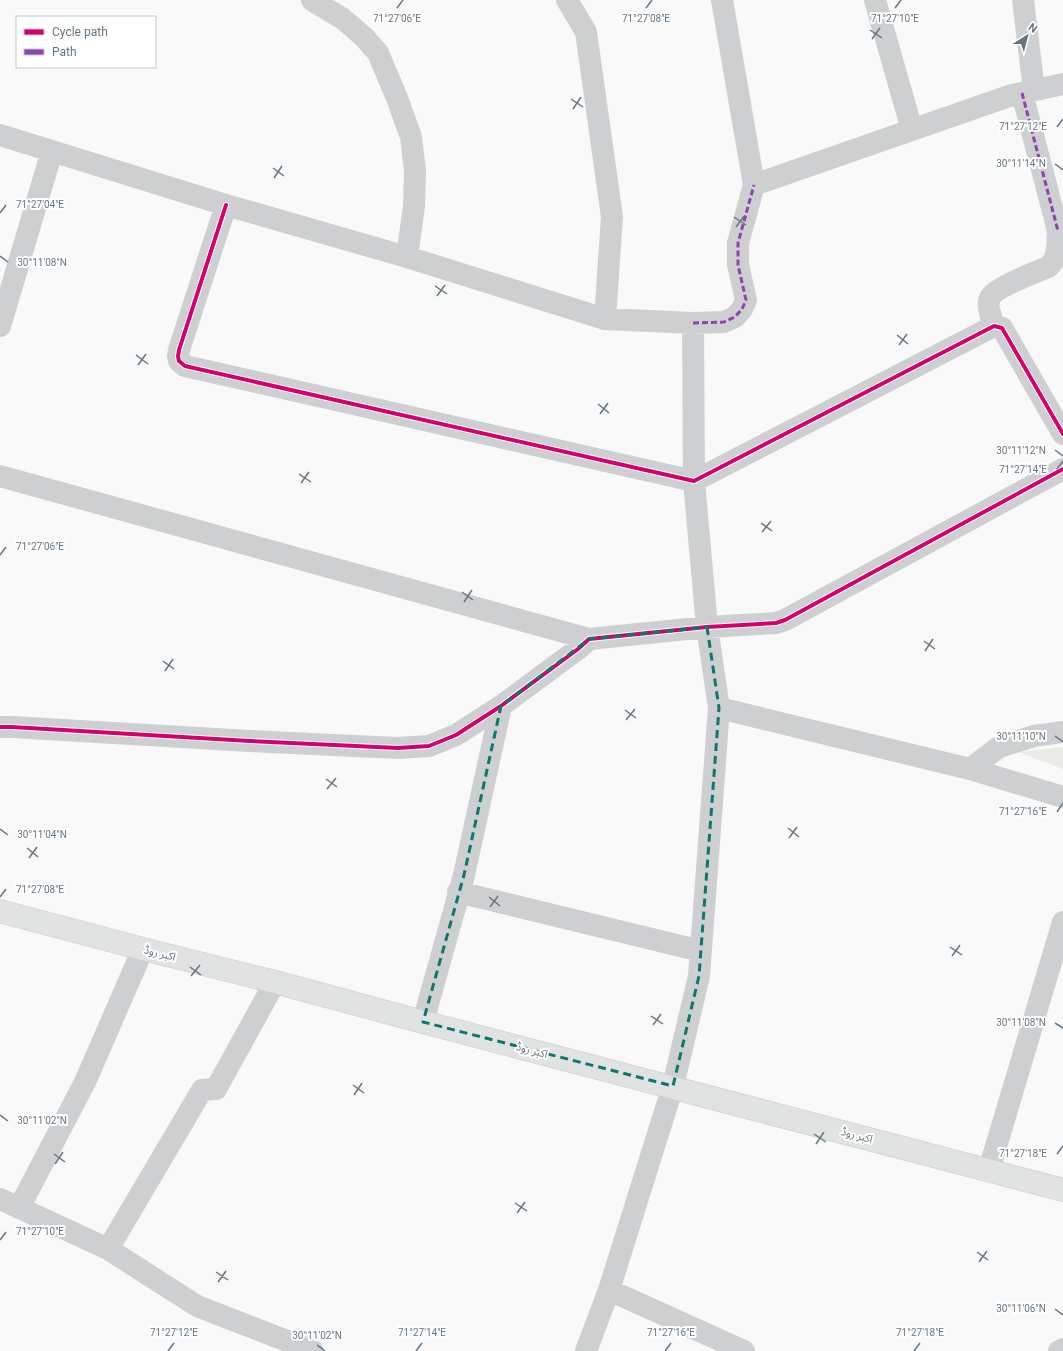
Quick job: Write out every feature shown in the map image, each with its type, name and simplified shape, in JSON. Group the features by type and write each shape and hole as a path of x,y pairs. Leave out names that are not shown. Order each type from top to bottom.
{"main road":[{"name":"اکبر روڈ","path":"0,911 673,1086 1063,1190"}],"street":[{"path":"312,0 343,19 364,37 378,53 397,98 410,137 415,170 414,206 407,257"},
{"path":"567,0 586,32 612,217 605,319"},
{"path":"0,136 226,206 407,257 605,319 693,323 724,322 735,317 742,309 746,300 738,265 738,243 754,185 722,0"},
{"path":"875,0 912,130"},
{"path":"994,326 990,308 990,298 1003,287 1053,264 1061,230 1028,91 1023,0"},
{"path":"754,185 1012,95 1063,84"},
{"path":"0,326 52,151"},
{"path":"226,206 179,350 179,361 185,366 694,480 994,326 1002,328 1063,434"},
{"path":"586,1351 609,1290 673,1086 699,976 719,708 707,627 694,480 693,323"},
{"path":"0,476 589,639 707,627 776,623 791,618 1063,469"},
{"path":"0,727 242,741 398,748 429,746 456,735 501,706 578,649 589,639"},
{"path":"423,1022 458,892 464,875 501,706"},
{"path":"719,708 970,769 1063,797"},
{"path":"970,769 999,747 1034,736 1063,732"},
{"path":"458,892 700,951"},
{"path":"989,1170 1063,922"},
{"path":"143,949 85,1082 9,1204 108,1249 197,1306 313,1351"},
{"path":"108,1249 202,1090 216,1089 275,982"},
{"path":"609,1290 744,1351"},
{"path":"1059,1351 1063,1349"}],"highlighted area":[{"path":"707,627 719,708 699,976 673,1086 423,1022 464,875 501,706 589,639"}],"shaded area":[{"path":"1063,747 1063,769 1019,752"}],"marked path":[{"path":"1022,93 1058,231"},
{"path":"693,323 724,322 735,317 742,309 746,300 738,265 738,243 754,185"}],"cycle path":[{"path":"226,205 179,350 179,361 185,366 694,481 994,326 1002,328 1063,434"},
{"path":"0,727 398,748 429,746 456,735 501,706 578,649 589,639 707,627 776,623 785,620 1063,469"}]}
